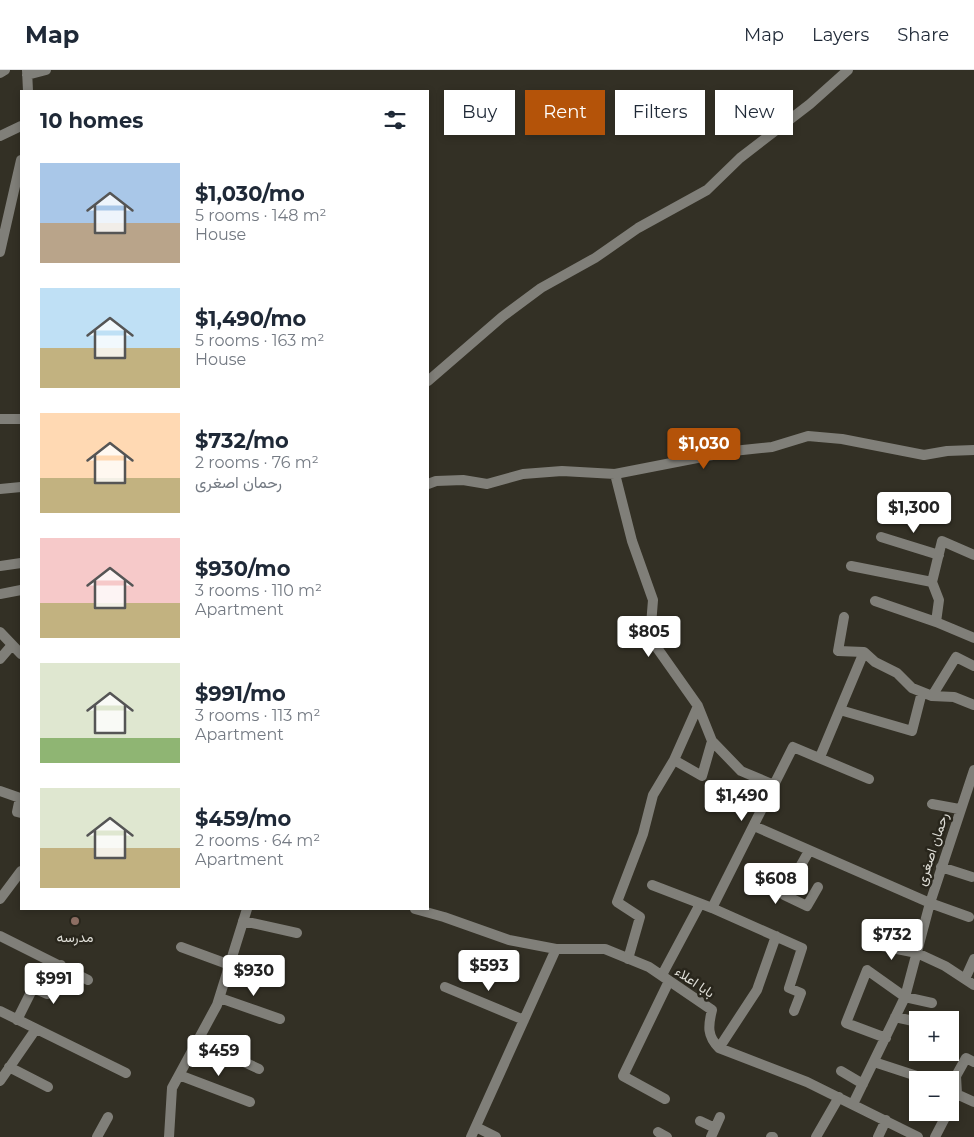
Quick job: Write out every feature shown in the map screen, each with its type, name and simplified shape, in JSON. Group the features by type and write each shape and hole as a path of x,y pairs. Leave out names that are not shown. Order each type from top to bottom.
{"street":[{"path":"0,73 5,70"},
{"path":"28,90 27,73 46,70"},
{"path":"429,380 502,317 541,288 595,258 638,228 707,190 740,158 810,104 848,70"},
{"path":"0,136 20,126"},
{"path":"0,252 3,224 20,164"},
{"path":"0,419 20,419"},
{"path":"429,484 436,481 463,480 487,484 523,474 562,471 615,474 733,451 772,447 808,436 842,439 924,455 947,451 974,450"},
{"path":"615,474 632,541 653,600 650,638 698,706 712,741 741,771 774,785"},
{"path":"0,489 20,487"},
{"path":"881,538 939,555"},
{"path":"936,622 939,600 932,582 942,541 974,555"},
{"path":"0,566 20,563"},
{"path":"851,566 932,582"},
{"path":"0,594 20,590"},
{"path":"875,601 936,622 974,638"},
{"path":"844,617 838,651 864,652 875,662 897,673 912,688 927,694 954,698 974,704"},
{"path":"0,632 20,653"},
{"path":"0,659 12,645"},
{"path":"820,757 864,652"},
{"path":"840,710 912,731 927,694 956,657 974,666"},
{"path":"628,958 640,917 617,902 643,834 653,795 674,760 698,706"},
{"path":"674,760 702,776 712,741"},
{"path":"712,908 793,747 869,779"},
{"name":"رحمان اصغری","path":"853,1104 905,997 930,903 959,810 974,770"},
{"path":"0,792 20,798 17,812 20,813"},
{"path":"932,804 959,810"},
{"path":"754,826 930,903 969,917"},
{"path":"810,850 784,895 807,906 818,887"},
{"path":"941,868 972,877"},
{"path":"0,900 20,872"},
{"path":"652,886 712,908 802,948 789,988 801,993 794,1011"},
{"path":"665,1099 623,1076 700,904"},
{"path":"169,1137 172,1088 220,998 247,910"},
{"name":"بابا اعلاء","path":"419,910 509,940 556,949 605,949 649,967 712,1010 708,1025 711,1040 720,1048"},
{"path":"243,920 297,933"},
{"path":"0,936 88,980"},
{"path":"776,936 757,990 720,1048 807,1082 918,1137"},
{"path":"872,944 917,953 970,982 974,959"},
{"path":"181,947 230,965"},
{"path":"496,1137 473,1132 556,949"},
{"path":"18,1020 33,988 47,994 61,965"},
{"path":"886,1038 846,1023 867,970 905,997 932,1003"},
{"path":"445,987 524,1020"},
{"path":"220,998 280,1019"},
{"path":"0,1011 126,1073"},
{"path":"896,1017 909,1020"},
{"path":"0,1081 36,1029"},
{"path":"198,1041 260,1069"},
{"path":"959,1071 966,1058 974,1062"},
{"path":"874,1062 909,1073"},
{"path":"9,1068 48,1087"},
{"path":"841,1071 863,1084"},
{"path":"179,1075 250,1102"},
{"path":"959,1094 974,1102"},
{"path":"816,1137 839,1097"},
{"path":"97,1137 108,1117"},
{"path":"700,1121 713,1132 720,1117"},
{"path":"878,1137 886,1120"},
{"path":"935,1137 943,1121"}],"place":[{"name":"مدرسه","path":"75,921"}]}
